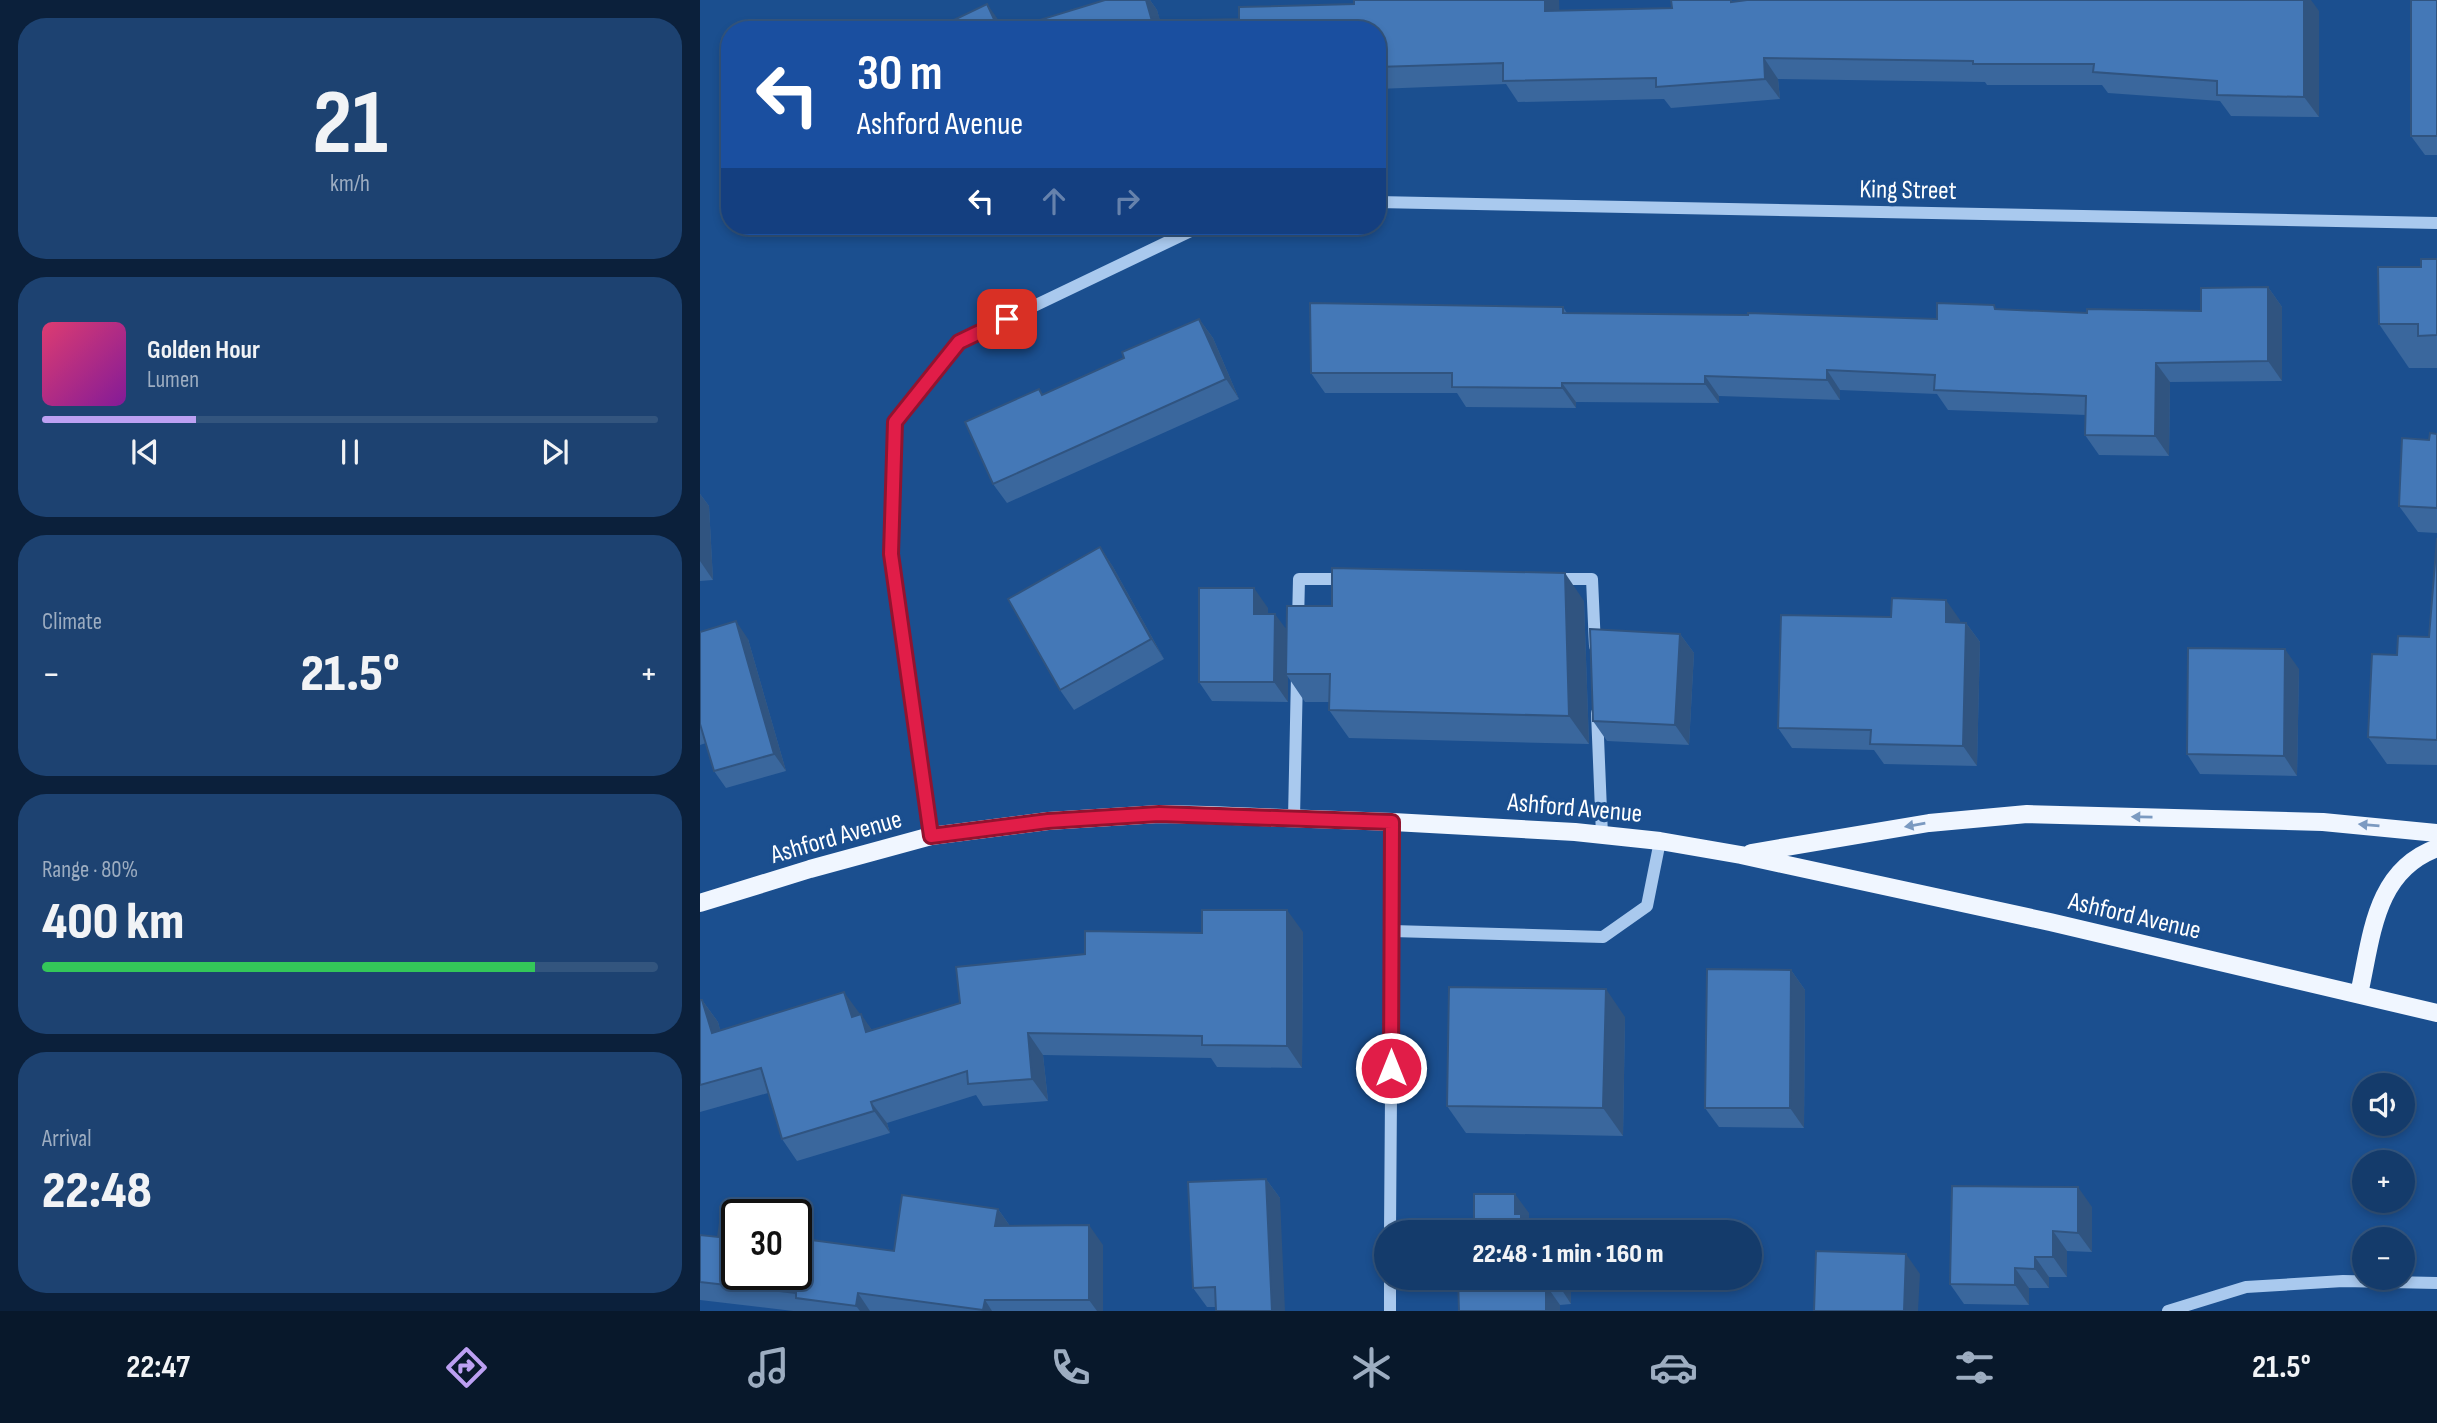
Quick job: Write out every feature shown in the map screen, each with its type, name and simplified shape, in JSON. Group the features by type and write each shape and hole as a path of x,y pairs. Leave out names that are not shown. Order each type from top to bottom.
{"main road":[{"name":"Ashford Avenue","path":"700,903 931,836 1108,816 1159,814 1294,818 1602,835 1660,841 1741,855 2011,914 2437,1013"},
{"path":"1741,855 1929,823 2027,814 2323,822 2437,833"},
{"path":"2360,994 2385,890 2398,873 2415,859 2437,848"}],"street":[{"name":"King Street","path":"1386,202 2437,223"},
{"path":"931,836 891,554 895,422 959,342 1182,235"},
{"path":"1298,631 1299,579 1355,579"},
{"path":"1536,579 1592,579 1595,662"},
{"path":"1294,818 1298,657"},
{"path":"1597,703 1602,835"},
{"path":"1390,1220 1392,822"},
{"path":"1392,931 1603,937 1647,906 1660,841"},
{"path":"2168,1311 2246,1287 2343,1281 2437,1283"},
{"path":"1390,1290 1390,1311"}],"building":[{"path":"1105,0 1146,0 1152,21 1036,21"},
{"path":"1354,0 1545,0 1545,11 1672,8 1671,0 2304,0 2304,97 2217,95 2217,81 2093,72 2094,64 1973,64 1973,61 1764,58 1765,79 1656,87 1656,78 1503,81 1503,63 1386,67 1386,21 1152,21 1239,19 1239,7 1354,4"},
{"path":"2411,0 2437,0 2437,136 2411,136"},
{"path":"987,4 995,21 952,21"},
{"path":"2421,259 2437,259 2437,335 2418,336 2418,324 2379,324 2378,267 2421,267"},
{"path":"2268,287 2268,361 2156,363 2155,436 2085,435 2086,396 1934,390 1935,375 1827,370 1827,380 1705,376 1705,384 1562,383 1562,388 1452,387 1452,373 1311,373 1310,303 1563,307 1563,313 1748,313 1937,319 1937,303 1994,305 1995,309 2087,313 2087,309 2201,311 2201,288"},
{"path":"1199,319 1226,379 993,484 965,422 1039,389 1042,395 1124,358 1122,352"},
{"path":"2430,433 2437,434 2437,508 2399,506 2402,438 2429,440"},
{"path":"2437,538 2437,740 2368,737 2372,654 2397,655 2398,636 2429,637"},
{"path":"1100,547 1151,639 1060,690 1008,599"},
{"path":"1332,568 1565,573 1569,716 1329,710 1330,674 1286,674 1287,606 1332,606"},
{"path":"1199,588 1254,588 1254,614 1275,614 1274,682 1199,682"},
{"path":"1892,598 1946,600 1946,622 1966,623 1963,746 1870,744 1871,730 1778,728 1781,615 1891,617"},
{"path":"736,621 774,754 714,771 700,724 700,632"},
{"path":"1590,629 1680,634 1675,725 1593,721"},
{"path":"2188,648 2285,649 2284,756 2187,754"},
{"path":"1202,910 1287,910 1287,1046 1202,1045 1202,1036 1028,1033 1032,1079 968,1084 967,1071 871,1102 874,1111 782,1139 761,1068 700,1085 700,1000 712,1033 844,992 852,1017 861,1014 866,1032 960,1003 956,967 1085,954 1085,931 1202,933"},
{"path":"1707,969 1791,970 1790,1108 1705,1108"},
{"path":"1449,987 1606,989 1603,1108 1447,1106"},
{"path":"1266,1179 1272,1311 1216,1311 1215,1287 1193,1288 1188,1182"},
{"path":"1952,1186 2078,1187 2078,1233 2053,1231 2053,1257 2035,1257 2035,1269 2015,1268 2015,1285 1950,1284"},
{"path":"1474,1194 1515,1194 1515,1214 1521,1214 1521,1220 1474,1220"},
{"path":"902,1195 998,1209 995,1226 1089,1225 1089,1300 985,1300 983,1310 858,1293 856,1306 796,1298 796,1293 770,1290 812,1290 812,1240 894,1251"},
{"path":"721,1215 721,1284 700,1282 700,1235 718,1237"},
{"path":"1816,1251 1906,1254 1904,1311 1814,1311"},
{"path":"1458,1290 1546,1290 1546,1311 1459,1311"}],"route":[{"path":"1007,319 959,342 895,422 891,554 931,836 1048,821 1159,814 1392,822 1391,1068"}]}
